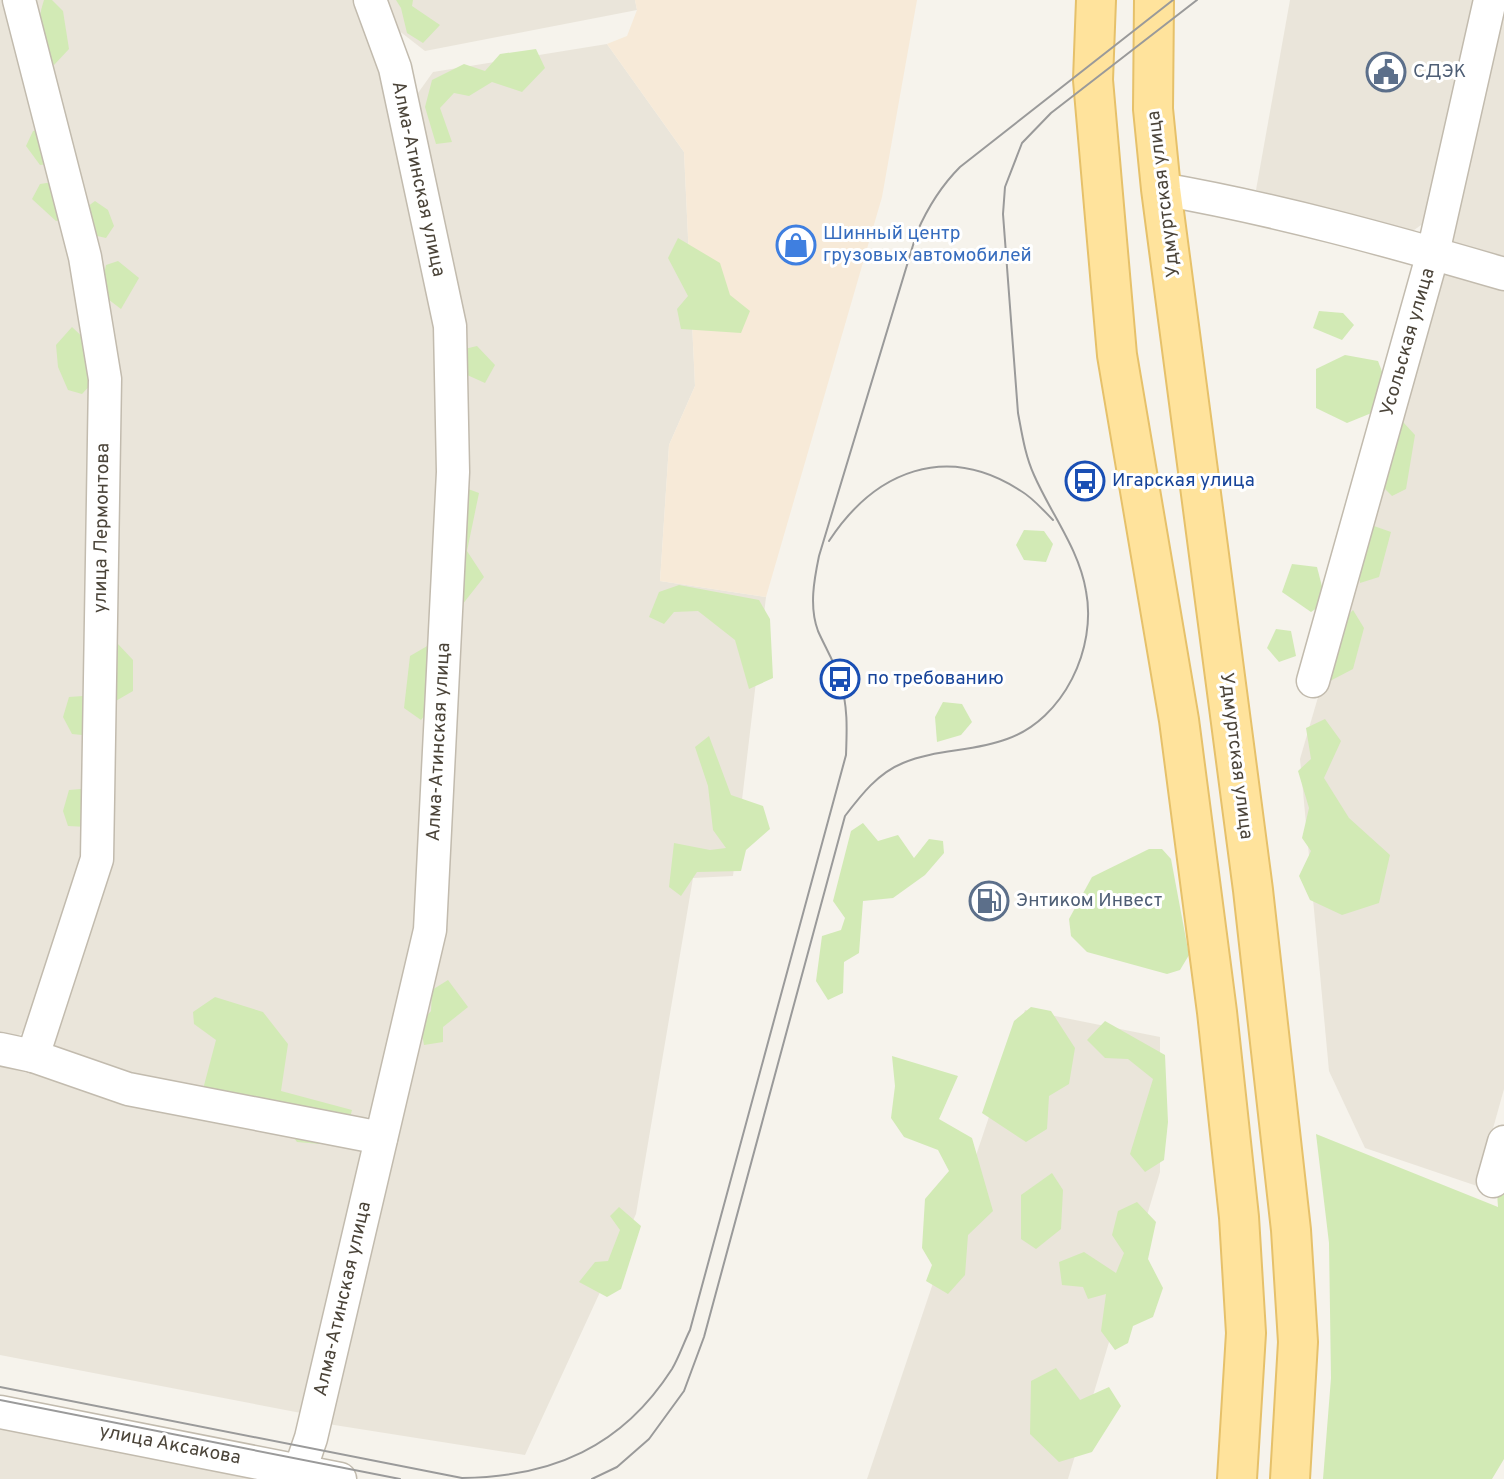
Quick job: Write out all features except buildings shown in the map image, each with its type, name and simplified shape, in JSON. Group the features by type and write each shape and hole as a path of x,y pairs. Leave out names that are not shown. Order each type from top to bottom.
{"main road":[{"path":"1096,0 1093,80 1117,355 1179,720 1215,999 1239,1217 1246,1333 1237,1479"},
{"name":"Удмуртская улица","path":"1153,18 1153,109 1161,189 1253,890 1291,1230 1298,1342 1290,1479"}],"street":[{"name":"улица Лермонтова","path":"19,0 85,257 105,379 97,859 33,1056"},
{"name":"Алма-Атинская улица","path":"298,1475 311,1438 429,930 453,472 450,327 395,68 370,0"},
{"name":"Усольская улица","path":"1313,681 1433,253 1490,0"},
{"path":"1161,189 1214,198 1433,253 1504,274"},
{"path":"0,1049 33,1056 128,1089 381,1138"},
{"path":"1493,1181 1504,1142"},
{"name":"улица Аксакова","path":"0,1412 298,1475 340,1479"}],"shaded area":[{"path":"0,0 10,0 91,347 84,852 34,1024 15,1038 0,1037"},
{"path":"29,0 360,0 385,69 439,316 443,463 419,925 381,1104 363,1121 145,1084 59,1053 51,1038 103,870 114,330"},
{"path":"386,0 635,0 637,10 425,51 398,30"},
{"path":"635,0 917,0 882,197 766,597 660,581 669,445 695,386 684,152 607,44 627,36 637,10"},
{"path":"1290,0 1478,0 1428,220 1410,233 1256,190"},
{"path":"1504,0 1504,258 1444,242"},
{"path":"607,44 684,152 695,386 669,445 660,581 766,597 733,876 693,878 636,1214 525,1455 328,1424 443,924 463,322 418,93 433,72"},
{"path":"1443,268 1504,285 1504,1089 1477,1186 1365,1148 1329,1071 1300,759"},
{"path":"1025,1010 1160,1037 1160,1172 1068,1479 867,1479"},
{"path":"0,1066 125,1097 354,1138 364,1157 301,1413 0,1355"},
{"path":"0,1420 280,1479 0,1479"}],"green space":[{"path":"44,0 52,0 63,11 69,49 54,65 40,34"},
{"path":"396,0 413,0 412,6 440,25 423,43 407,33 401,8"},
{"path":"536,49 545,68 522,92 492,82 469,96 454,93 440,108 452,142 436,144 425,107 432,80 464,64 485,71 500,54"},
{"path":"45,129 50,164 40,165 26,146 33,131"},
{"path":"53,182 68,218 56,221 32,199 40,184"},
{"path":"95,201 108,210 114,226 106,238 84,233 79,213"},
{"path":"678,238 720,263 730,295 750,311 741,333 681,329 677,309 688,296 668,258"},
{"path":"118,261 139,278 121,309 100,293 106,265"},
{"path":"1319,311 1343,313 1354,325 1342,340 1313,328"},
{"path":"72,327 89,343 94,381 82,394 68,390 58,367 56,345"},
{"path":"477,346 495,365 485,383 456,370 456,351"},
{"path":"1345,355 1378,361 1386,382 1374,412 1347,423 1316,408 1316,369"},
{"path":"1403,422 1415,435 1406,489 1392,496 1379,483 1389,430"},
{"path":"460,486 479,493 467,551 484,577 462,605 440,599"},
{"path":"1374,526 1391,532 1379,577 1360,583 1357,545"},
{"path":"1024,530 1044,531 1053,544 1046,562 1024,560 1016,545"},
{"path":"1292,564 1317,567 1326,602 1311,612 1282,592"},
{"path":"679,585 759,600 770,619 773,678 749,689 735,640 698,611 674,612 664,624 649,617 659,592"},
{"path":"1353,610 1364,628 1353,669 1330,681 1328,660 1332,631"},
{"path":"1276,629 1291,631 1296,656 1279,662 1267,648"},
{"path":"117,643 133,660 133,691 114,702 96,657"},
{"path":"429,645 437,700 421,720 404,708 410,656"},
{"path":"83,696 95,718 82,735 72,734 63,717 69,697"},
{"path":"943,702 962,704 972,722 961,735 937,742 935,717"},
{"path":"1325,719 1341,741 1324,778 1349,818 1390,855 1379,903 1342,915 1310,900 1299,876 1311,851 1302,838 1309,808 1298,771 1311,759 1306,728"},
{"path":"709,736 731,795 763,806 770,829 746,850 741,871 697,872 681,896 669,887 674,843 710,850 726,848 713,830 708,786 695,747"},
{"path":"81,789 94,804 87,827 68,826 63,811 69,790"},
{"path":"863,823 878,841 898,835 914,858 929,839 943,841 944,853 925,875 893,898 863,901 859,953 844,962 843,993 828,1000 816,981 822,936 841,930 845,918 833,901 851,831"},
{"path":"1149,849 1162,849 1171,859 1189,955 1180,970 1167,974 1087,952 1071,936 1069,919 1092,877"},
{"path":"448,980 468,1007 443,1027 443,1042 424,1045 420,1024 431,1011 432,990"},
{"path":"215,997 263,1012 288,1044 281,1091 352,1110 345,1136 320,1144 297,1142 286,1127 202,1093 216,1040 194,1024 193,1012"},
{"path":"1031,1007 1051,1011 1075,1048 1069,1084 1049,1096 1047,1129 1026,1142 982,1113 1014,1021"},
{"path":"1105,1021 1165,1055 1168,1122 1164,1160 1145,1172 1130,1154 1153,1079 1128,1059 1105,1058 1087,1040"},
{"path":"892,1056 958,1076 939,1119 972,1138 993,1211 968,1235 965,1275 948,1294 926,1281 932,1265 922,1248 925,1199 949,1171 938,1150 904,1137 891,1118 895,1086"},
{"path":"1316,1134 1498,1207 1497,1193 1504,1189 1504,1459 1492,1479 1323,1479 1331,1378 1329,1243"},
{"path":"1052,1173 1063,1190 1061,1229 1036,1249 1021,1239 1021,1195"},
{"path":"1137,1202 1156,1222 1148,1259 1163,1288 1153,1317 1133,1326 1128,1343 1115,1350 1101,1331 1106,1294 1088,1299 1083,1287 1062,1285 1059,1262 1084,1252 1116,1273 1124,1253 1112,1235 1118,1211"},
{"path":"619,1207 641,1226 621,1289 607,1297 579,1282 595,1262 608,1261 620,1230 610,1216"},
{"path":"1056,1368 1080,1400 1109,1387 1121,1406 1092,1452 1059,1462 1030,1434 1031,1381"}],"tram line":[{"path":"0,1387 462,1478 526,1472 555,1464 607,1438 631,1419 652,1396 672,1369 690,1330 846,755 847,727 843,690 815,622 814,584 819,556 917,232 935,198 960,167 1173,0"},
{"path":"592,1479 617,1467 649,1439 684,1391 704,1337 845,816 871,785 894,767 928,755 994,743 1027,729 1045,715 1060,698 1081,658 1088,613 1086,591 1071,546 1031,467 1018,413 1003,214 1005,187 1022,143 1051,113 1197,0"},
{"path":"829,541 847,517 890,481 914,471 939,467 966,468 993,476 1025,494 1053,520"},
{"path":"0,1400 400,1479"}],"place":[{"name":"СДЭК","path":"1386,72"},
{"name":"Шинный центр грузовых автомобилей","path":"796,245"},
{"name":"Игарская улица","path":"1085,481"},
{"name":"по требованию","path":"840,679"},
{"name":"Энтиком Инвест","path":"989,901"}]}
